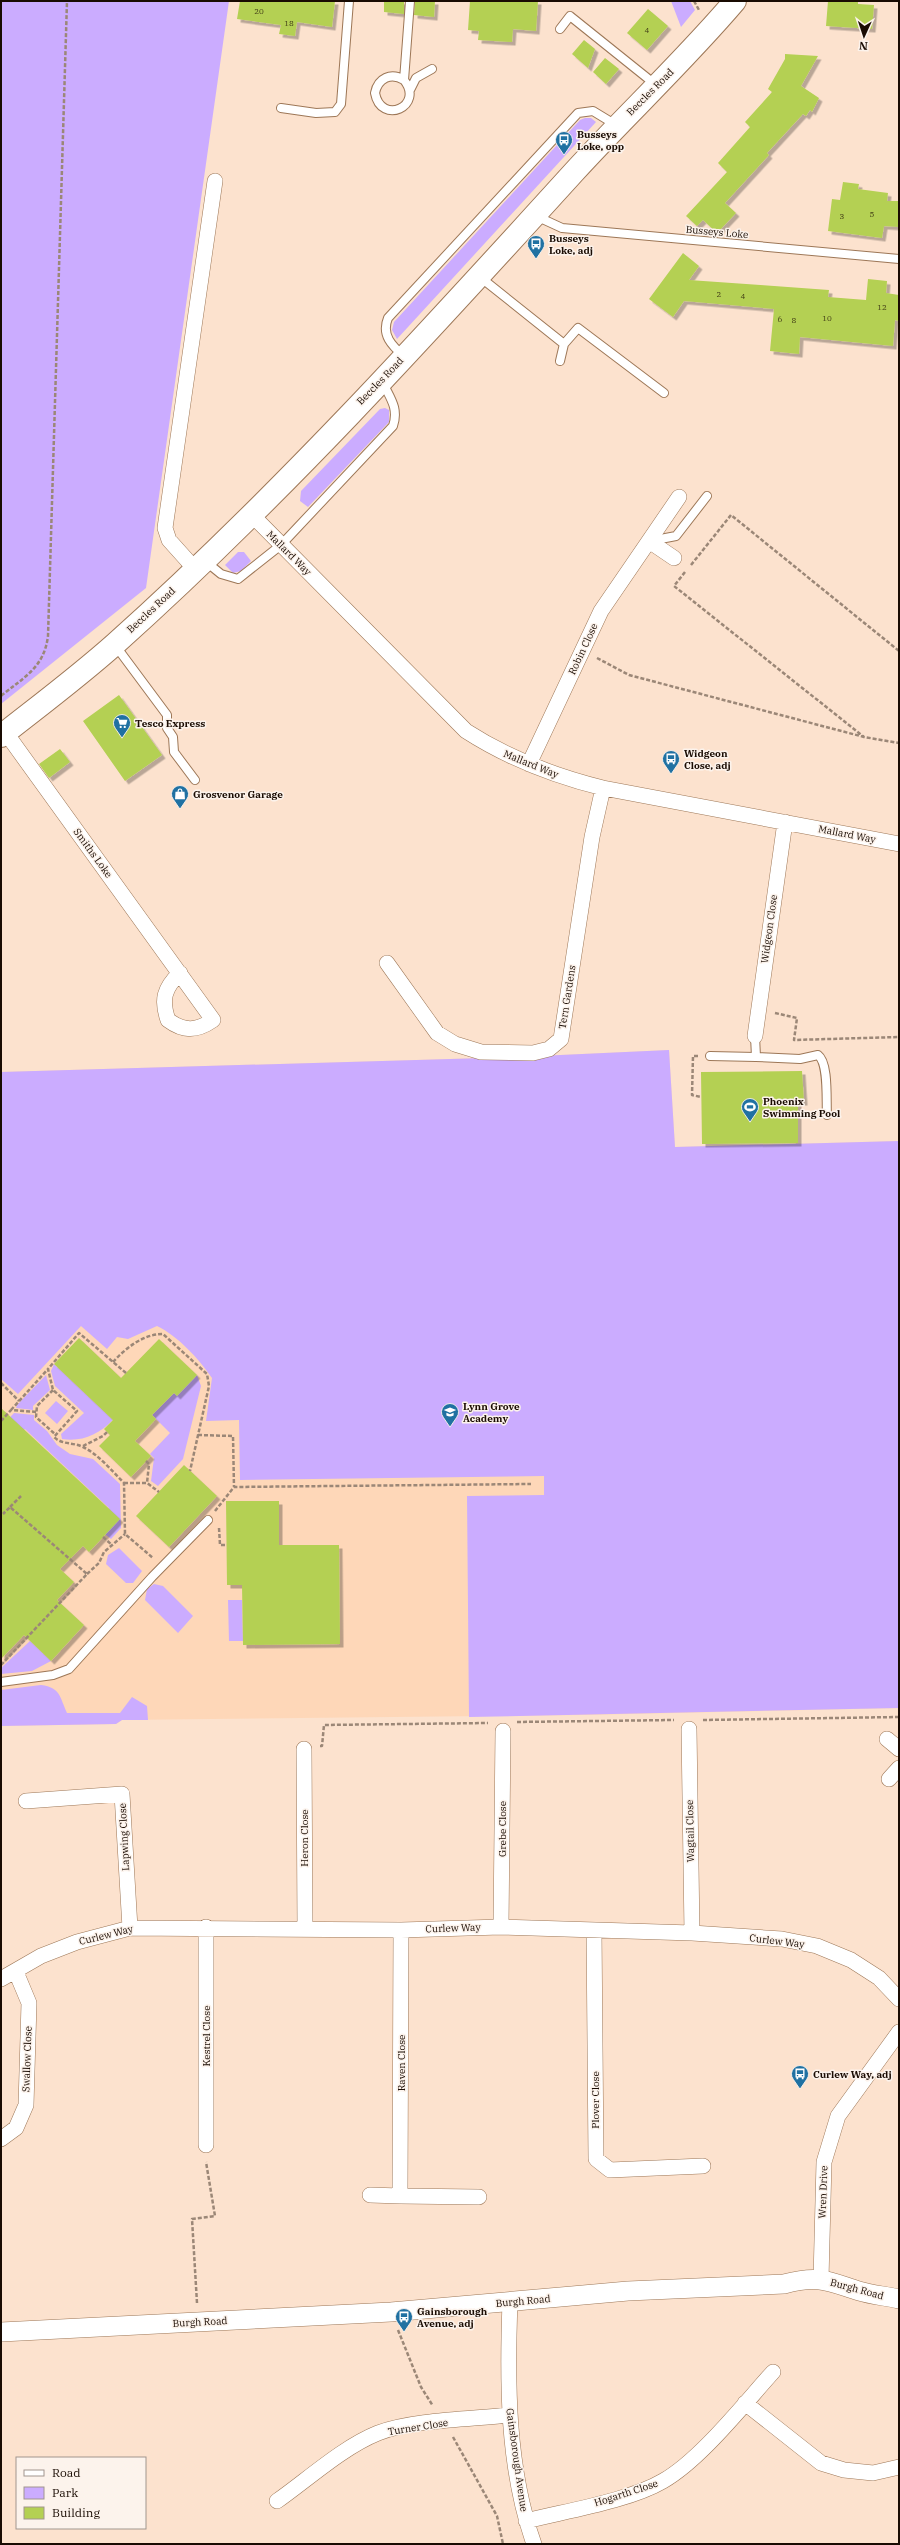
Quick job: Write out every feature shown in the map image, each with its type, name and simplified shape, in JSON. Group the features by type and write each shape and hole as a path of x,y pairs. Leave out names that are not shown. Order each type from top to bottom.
{"highway":[{"name":"Beccles Road","path":"3,735 115,644 252,516 480,276 617,125 657,86 735,1"}],"street":[{"path":"200,564 169,540 165,528 215,180"},
{"name":"Robin Close","path":"529,764 601,611 679,497"},
{"name":"Mallard Way","path":"252,516 466,731 495,750 566,779 603,788 899,844"},
{"path":"649,541 674,558"},
{"name":"Smiths Loke","path":"3,735 180,973"},
{"name":"Tern Gardens","path":"387,963 437,1033 455,1044 482,1052 533,1053 549,1049 561,1039 592,837 603,788"},
{"name":"Widgeon Close","path":"755,1036 785,822"},
{"name":"Wagtail Close","path":"689,1723 692,1933"},
{"name":"Grebe Close","path":"501,1926 503,1725"},
{"path":"887,1739 899,1749"},
{"name":"Heron Close","path":"304,1749 305,1928"},
{"name":"Lapwing Close","path":"26,1801 122,1794 130,1928"},
{"name":"Curlew Way","path":"1,1979 16,1972 41,1956 77,1942 130,1928 206,1927 401,1930 501,1926 692,1933 782,1939 817,1946 851,1960 879,1978 899,1999"},
{"name":"Kestrel Close","path":"206,1927 206,2145"},
{"name":"Raven Close","path":"400,2196 401,1930"},
{"name":"Plover Close","path":"594,1930 596,2159 610,2170 703,2166"},
{"name":"Swallow Close","path":"1,2139 16,2128 26,2105 29,2003 16,1972"},
{"name":"Wren Drive","path":"821,2279 824,2162 838,2116 899,2032"},
{"path":"370,2195 479,2197"},
{"name":"Burgh Road","path":"1,2332 387,2313 628,2291 784,2284 800,2280 821,2279 840,2283 859,2291 899,2298"},
{"name":"Gainsborough Avenue","path":"510,2302 509,2415 526,2521 534,2544"},
{"name":"Hogarth Close","path":"526,2521 622,2497 662,2482 685,2466 773,2372"},
{"path":"745,2403 821,2463 844,2470 873,2473 899,2467"},
{"name":"Turner Close","path":"277,2502 354,2446 379,2433 408,2426 509,2415"}],"lane":[{"path":"281,108 316,113 335,112 341,104 349,1"},
{"path":"410,1 404,80 410,90"},
{"path":"560,29 570,16 657,86"},
{"path":"404,80 394,76 383,79 379,83 375,93 379,104 388,110 400,109 408,101 410,90 416,78 432,69"},
{"path":"404,356 388,339 385,324 388,318 560,131 578,113 586,111 599,113 617,125"},
{"name":"Busseys Loke","path":"535,215 562,228 899,259"},
{"path":"480,276 564,344"},
{"path":"560,361 564,344 578,328 664,393"},
{"path":"200,564 221,574 238,579 281,545 393,426 396,416 395,406 381,380"},
{"path":"649,541 676,536 707,496"},
{"path":"115,644 167,715 167,728 173,737 174,752 195,780"},
{"path":"755,1036 756,1057"},
{"path":"710,1056 800,1059 818,1056 821,1058 825,1067 827,1115"},
{"path":"1,1682 53,1675 69,1669 162,1566 208,1520"}],"path":[{"path":"1,696 41,662 46,651 48,636 67,1"},
{"path":"864,737 674,586 731,515 899,651"},
{"path":"582,650 629,675 864,737 899,743"},
{"path":"758,1010 797,1018 794,1040 899,1037"},
{"path":"702,1097 692,1095 693,1056 710,1056"},
{"path":"1,1421 79,1333 126,1373"},
{"path":"113,1362 124,1349 152,1334 163,1334 207,1374 209,1386 190,1471"},
{"path":"48,1369 53,1390 77,1411 56,1435"},
{"path":"1,1383 19,1400"},
{"path":"53,1390 37,1406 36,1417 56,1435 54,1437 60,1442 82,1446 124,1483 147,1483 159,1492"},
{"path":"11,1410 37,1412"},
{"path":"82,1446 103,1436 107,1432"},
{"path":"198,1435 233,1436 234,1487 208,1520"},
{"path":"146,1461 149,1464 147,1483"},
{"path":"124,1483 125,1534 162,1566"},
{"path":"234,1487 531,1484"},
{"path":"3,1514 21,1496"},
{"path":"10,1506 87,1574"},
{"path":"1,1665 99,1563 104,1552 125,1534"},
{"path":"103,1537 112,1545"},
{"path":"304,1749 322,1746 324,1725 689,1723 899,1717"},
{"path":"198,2322 192,2219 214,2216 214,2202 208,2186 206,2145"}],"shaded area":[{"name":"Lynn Grove Academy","path":"669,1050 675,1147 899,1141 899,1708 584,1715 122,1720 116,1724 1,1726 1,1072 517,1057"}],"green space":[{"path":"1,1 229,1 146,588 1,704"},
{"path":"671,1 690,1 695,10 681,27"},
{"path":"591,118 596,122 397,339 392,330 394,322 580,120"},
{"path":"385,408 389,410 389,422 308,507 300,501 301,491 380,409"},
{"path":"238,552 244,552 251,561 241,571 233,573 225,565"},
{"name":"Lynn Grove Academy","path":"669,1050 675,1147 899,1141 899,1708 469,1717 467,1496 544,1495 544,1476 240,1480 239,1420 206,1421 212,1378 188,1349 165,1330 157,1326 128,1339 117,1337 107,1349 81,1326 18,1394 1,1379 1,1072 517,1057"},
{"path":"54,1364 113,1420 102,1430 83,1438 69,1440 62,1439 61,1434 84,1413 55,1386 51,1371"},
{"path":"46,1375 50,1390 33,1406 33,1410 16,1408 17,1405"},
{"path":"197,1375 201,1386 183,1459 158,1486 151,1481 154,1458 150,1454 170,1433 152,1415 174,1393 177,1395"},
{"path":"56,1401 68,1411 57,1424 45,1413"},
{"path":"14,1413 34,1415 34,1420 47,1431 57,1445 70,1454 93,1459 120,1484 121,1528 111,1539 105,1534 105,1514 109,1508 25,1429 10,1443 1,1427"},
{"path":"119,1548 142,1571 133,1583 126,1583 106,1564 108,1555"},
{"path":"154,1584 163,1586 193,1616 178,1633 145,1600 147,1589"},
{"path":"228,1600 242,1600 243,1641 229,1641"},
{"path":"30,1641 51,1661 32,1671 1,1674 1,1668"},
{"path":"41,1685 48,1686 56,1691 61,1697 67,1713 120,1713 132,1697 147,1706 148,1720 122,1720 116,1724 1,1726 1,1690"}],"building":[{"path":"240,1 335,1 332,27 297,22 295,36 279,34 281,25 237,19"},
{"path":"384,1 404,1 404,14 384,12"},
{"path":"415,1 435,1 434,17 414,15"},
{"path":"470,1 538,1 536,31 513,29 512,42 478,40 479,31 468,30"},
{"path":"828,1 858,1 858,4 874,5 872,29 826,26"},
{"path":"648,9 668,26 647,50 627,33"},
{"path":"584,40 595,49 588,68 572,54"},
{"path":"785,54 818,56 801,86 819,98 812,112 810,110 806,116 803,114 767,153 769,155 725,203 736,213 717,233 703,220 697,226 686,216 727,172 718,163 750,127 745,122 772,92 768,89 785,59"},
{"path":"605,58 619,69 606,84 593,72"},
{"path":"843,182 859,184 858,189 888,193 887,201 899,201 899,227 884,226 882,238 828,231 832,199 840,200"},
{"path":"683,253 699,266 689,280 829,290 828,297 866,300 868,279 887,281 886,293 899,295 899,321 895,320 893,346 800,337 799,354 770,351 774,309 684,301 673,317 649,299"},
{"name":"Tesco Express","path":"119,695 162,755 125,781 83,721"},
{"path":"60,749 70,762 49,778 39,764"},
{"name":"Phoenix Swimming Pool","path":"802,1071 804,1102 798,1102 798,1143 702,1144 701,1072"},
{"path":"79,1338 121,1378 159,1339 197,1375 177,1396 174,1393 152,1415 156,1419 135,1441 151,1456 131,1477 99,1446 110,1435 104,1429 113,1420 54,1364"},
{"path":"1,1408 120,1519 89,1552 83,1546 60,1569 74,1582 57,1600 84,1625 51,1661 24,1635 1,1659"},
{"path":"184,1465 217,1496 169,1547 136,1516"},
{"path":"226,1501 279,1501 279,1545 339,1545 340,1644 243,1645 242,1585 227,1585"}],"place":[{"name":"Busseys Loke, opp","path":"564,155"},
{"name":"Busseys Loke, adj","path":"536,259"},
{"name":"Tesco Express","path":"122,738"},
{"name":"Widgeon Close, adj","path":"671,774"},
{"name":"Grosvenor Garage","path":"180,809"},
{"name":"Phoenix Swimming Pool","path":"750,1122"},
{"name":"Lynn Grove Academy","path":"450,1427"},
{"name":"Curlew Way, adj","path":"800,2089"},
{"name":"Gainsborough Avenue, adj","path":"404,2332"}]}
